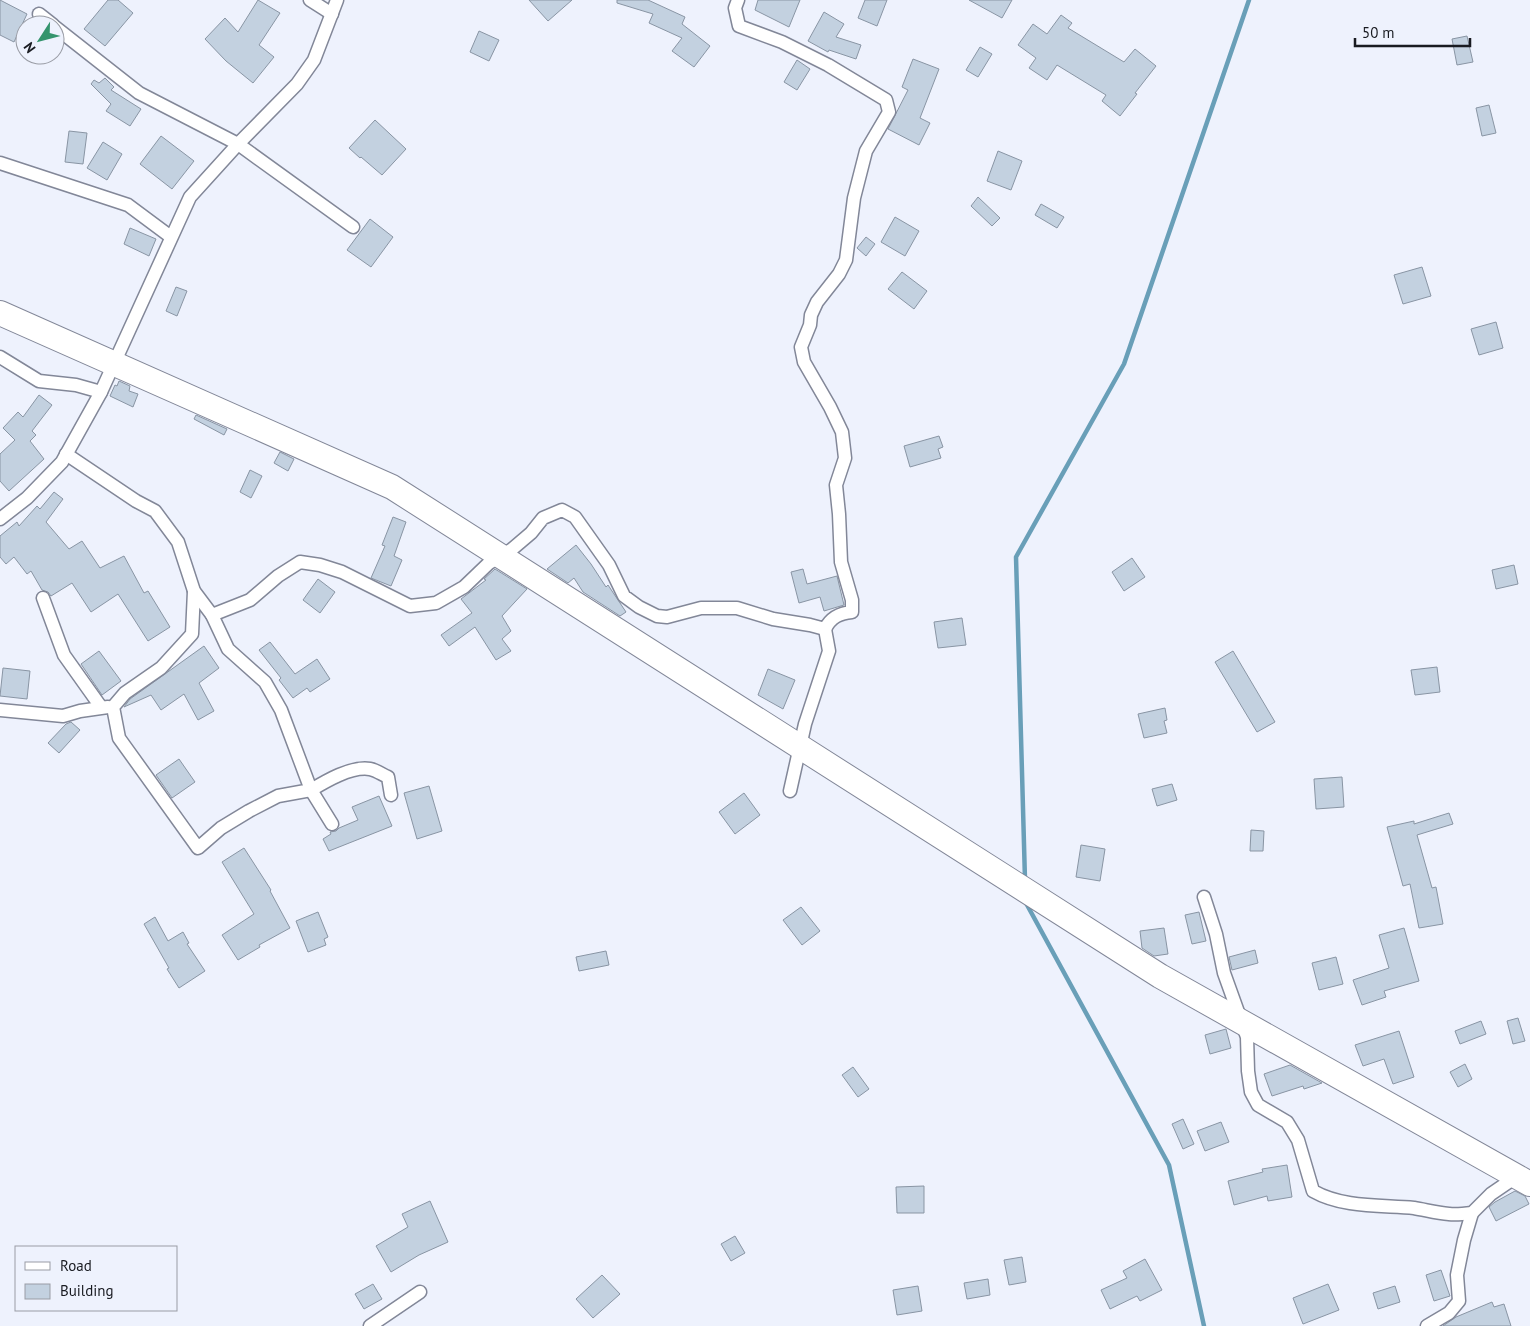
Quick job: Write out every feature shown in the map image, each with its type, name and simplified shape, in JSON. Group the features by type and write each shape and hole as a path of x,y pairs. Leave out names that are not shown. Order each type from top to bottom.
{"highway":[{"path":"0,313 392,487 1160,976 1530,1183"}],"street":[{"path":"310,0 332,14"},
{"path":"0,519 27,498 62,462 101,392 190,197 296,84 314,60 337,0"},
{"path":"738,0 734,8 739,26 782,42 828,65 886,100 890,112 866,151 854,198 846,260 839,274 817,302 811,314 810,325 801,347 804,362 842,432 846,458 836,485 841,562 852,600 852,612 834,617 824,629"},
{"path":"65,35 139,93 238,144 353,227"},
{"path":"0,163 128,205 172,238"},
{"path":"0,357 39,381 76,385 101,392"},
{"path":"66,454 136,501 155,511 178,542 194,591 212,615 228,649 265,682 281,710 311,790 332,824"},
{"path":"212,615 250,600 278,576 300,562 320,565 342,572 410,606 436,603 464,587 488,563 511,550 531,533 543,518 562,510 575,517 609,566 624,596 639,607 657,616 667,617 701,608 737,608 773,619 824,629"},
{"path":"0,710 64,716 107,707 161,668 192,634 194,591"},
{"path":"43,598 64,655 107,707 119,738 198,848 221,828 248,811 278,796 311,790 329,780 350,772 370,769 388,777 391,795"},
{"path":"790,792 805,724 830,651 824,629"},
{"path":"1204,897 1216,934 1224,972 1247,1037 1251,1092 1258,1105 1287,1122 1298,1140 1313,1191 1326,1198 1347,1202 1416,1208 1449,1214 1472,1213"},
{"path":"1427,1326 1449,1313 1459,1301 1457,1275 1472,1213 1491,1194 1510,1181 1526,1178 1530,1183"},
{"path":"370,1326 420,1292"}],"building":[{"path":"0,0 27,14 15,15 14,42 0,35"},
{"path":"108,0 118,0 133,13 105,46 84,29"},
{"path":"258,0 280,13 259,45 274,57 253,83 226,61 205,39 225,18 238,32"},
{"path":"529,0 572,0 548,21"},
{"path":"617,0 648,0 685,17 682,24 710,46 694,67 672,51 682,38 649,23 653,14 617,3"},
{"path":"758,0 800,0 789,27 755,10"},
{"path":"865,0 887,0 877,26 858,18"},
{"path":"969,0 1012,0 1002,18"},
{"path":"824,12 844,24 836,37 861,45 856,59 829,50 828,52 808,41"},
{"path":"1061,15 1072,23 1068,28 1124,62 1135,49 1156,66 1120,116 1102,101 1106,95 1057,65 1047,80 1029,68 1036,58 1018,45 1033,24 1047,34"},
{"path":"479,31 499,40 489,61 470,52"},
{"path":"1467,36 1473,62 1457,65 1452,39"},
{"path":"980,47 992,54 978,77 966,70"},
{"path":"913,59 939,69 920,118 930,123 919,145 888,129 908,90 902,87"},
{"path":"797,60 810,69 797,90 784,82"},
{"path":"105,78 114,87 111,90 141,109 130,126 106,111 111,104 91,84 94,80 99,83"},
{"path":"1489,105 1496,133 1482,136 1476,108"},
{"path":"375,120 406,149 382,175 349,148"},
{"path":"69,131 87,133 83,164 65,162"},
{"path":"161,136 194,161 172,189 140,164"},
{"path":"103,142 122,154 107,180 87,168"},
{"path":"998,151 1022,161 1011,190 987,181"},
{"path":"978,197 1000,218 992,226 971,206"},
{"path":"1041,204 1064,217 1057,228 1035,215"},
{"path":"895,217 919,231 905,256 881,242"},
{"path":"370,219 393,237 371,267 347,250"},
{"path":"130,228 156,239 149,256 124,244"},
{"path":"866,237 875,244 866,256 857,248"},
{"path":"1422,267 1431,296 1403,304 1394,275"},
{"path":"902,272 927,291 914,309 888,289"},
{"path":"176,287 187,291 177,316 166,311"},
{"path":"1496,322 1503,348 1479,355 1471,329"},
{"path":"119,381 130,386 129,391 138,394 133,407 110,396"},
{"path":"39,395 52,405 32,431 36,435 30,441 44,459 9,491 0,481 0,454 15,440 3,428 18,412 23,417"},
{"path":"196,415 227,429 224,435 194,419"},
{"path":"939,436 943,447 938,449 941,458 910,467 904,446"},
{"path":"280,452 294,459 288,471 274,463"},
{"path":"250,470 262,476 251,498 240,492"},
{"path":"54,492 63,499 46,522 69,549 82,541 100,568 124,556 144,593 148,591 170,627 148,641 118,594 91,612 72,583 51,596 48,592 42,590 31,571 27,574 14,557 6,564 0,557 0,536 17,522 19,526 37,506 40,509"},
{"path":"393,517 406,522 394,556 402,560 391,586 371,578 385,546 382,545"},
{"path":"576,545 606,587 608,585 626,612 620,616 583,592 574,578 568,583 547,569"},
{"path":"1132,558 1145,577 1124,591 1112,572"},
{"path":"1514,565 1518,584 1496,589 1492,570"},
{"path":"495,569 527,589 502,616 511,631 502,639 511,651 496,660 475,627 449,646 441,635 472,613 461,599 486,580 484,579"},
{"path":"803,569 807,584 837,576 844,605 824,611 820,597 799,603 791,572"},
{"path":"318,579 335,592 320,613 303,600"},
{"path":"962,618 966,645 938,648 934,622"},
{"path":"270,642 295,674 317,659 330,679 310,692 307,688 293,698 279,680 281,678 259,650"},
{"path":"204,646 219,668 199,683 214,711 198,720 184,694 161,710 151,695 124,707 130,699"},
{"path":"99,651 121,681 102,695 81,664"},
{"path":"1233,651 1275,722 1257,732 1215,662"},
{"path":"1437,667 1440,692 1415,695 1411,670"},
{"path":"3,668 30,671 27,699 0,696"},
{"path":"768,669 795,680 783,709 758,695"},
{"path":"1165,708 1167,720 1164,721 1167,733 1144,738 1138,714"},
{"path":"71,722 80,730 59,753 48,743 66,724"},
{"path":"179,759 195,782 172,798 156,775"},
{"path":"1342,777 1344,807 1316,809 1314,779"},
{"path":"1172,784 1177,800 1157,806 1152,789"},
{"path":"429,786 442,831 417,839 404,793"},
{"path":"744,793 760,815 735,834 719,812"},
{"path":"379,796 392,826 329,851 323,839 331,834 330,832 358,820 352,807"},
{"path":"1449,813 1453,824 1417,835 1432,888 1436,887 1443,924 1419,928 1410,884 1403,886 1387,827 1414,821 1414,824"},
{"path":"1251,830 1264,831 1263,851 1250,851"},
{"path":"1081,845 1105,849 1100,881 1076,877"},
{"path":"244,848 271,890 290,928 259,945 260,947 238,960 222,935 254,914 222,862"},
{"path":"801,907 820,931 802,945 783,920"},
{"path":"318,912 328,937 324,939 326,945 308,952 296,921"},
{"path":"1199,912 1206,941 1192,944 1185,915"},
{"path":"155,917 168,941 183,932 189,943 187,944 205,971 179,988 144,924"},
{"path":"1164,928 1168,954 1154,956 1142,948 1140,931"},
{"path":"1404,928 1419,981 1384,991 1386,997 1362,1005 1353,980 1389,968 1379,935"},
{"path":"1255,950 1258,963 1232,970 1229,957"},
{"path":"606,951 609,965 579,971 576,957"},
{"path":"1336,957 1343,984 1319,990 1312,963"},
{"path":"1518,1018 1525,1041 1513,1044 1507,1021"},
{"path":"1481,1021 1486,1034 1460,1044 1455,1031"},
{"path":"1226,1029 1231,1048 1210,1054 1205,1035"},
{"path":"1399,1031 1414,1077 1393,1084 1384,1059 1363,1066 1355,1045"},
{"path":"1465,1064 1472,1079 1458,1087 1450,1072"},
{"path":"1290,1065 1322,1083 1304,1089 1303,1086 1272,1096 1264,1074"},
{"path":"853,1067 869,1089 858,1097 842,1075"},
{"path":"1183,1119 1194,1144 1183,1149 1172,1124"},
{"path":"1221,1122 1229,1142 1205,1151 1197,1131"},
{"path":"1287,1165 1292,1197 1268,1201 1267,1196 1234,1205 1228,1181 1263,1172 1262,1169"},
{"path":"924,1186 924,1213 897,1213 896,1187"},
{"path":"1515,1191 1525,1196 1529,1204 1496,1221 1489,1207"},
{"path":"430,1201 448,1242 419,1255 391,1272 376,1246 408,1227 402,1214"},
{"path":"735,1236 745,1253 731,1261 721,1244"},
{"path":"1022,1257 1026,1282 1009,1285 1004,1260"},
{"path":"1145,1259 1162,1290 1140,1301 1137,1296 1110,1309 1101,1290 1127,1278 1123,1271"},
{"path":"1441,1270 1450,1296 1434,1301 1426,1275"},
{"path":"602,1275 620,1294 593,1318 576,1299"},
{"path":"988,1279 990,1295 967,1299 964,1283"},
{"path":"373,1284 382,1299 364,1309 355,1294"},
{"path":"1328,1284 1339,1310 1303,1324 1293,1298"},
{"path":"918,1286 922,1311 897,1315 893,1290"},
{"path":"1395,1286 1400,1302 1378,1309 1373,1293"},
{"path":"1492,1302 1494,1307 1504,1304 1511,1326 1443,1326 1456,1317"}],"waterway":[{"path":"1025,880 1016,557 1124,364 1249,0"},
{"path":"1025,900 1169,1165 1204,1326"}]}
